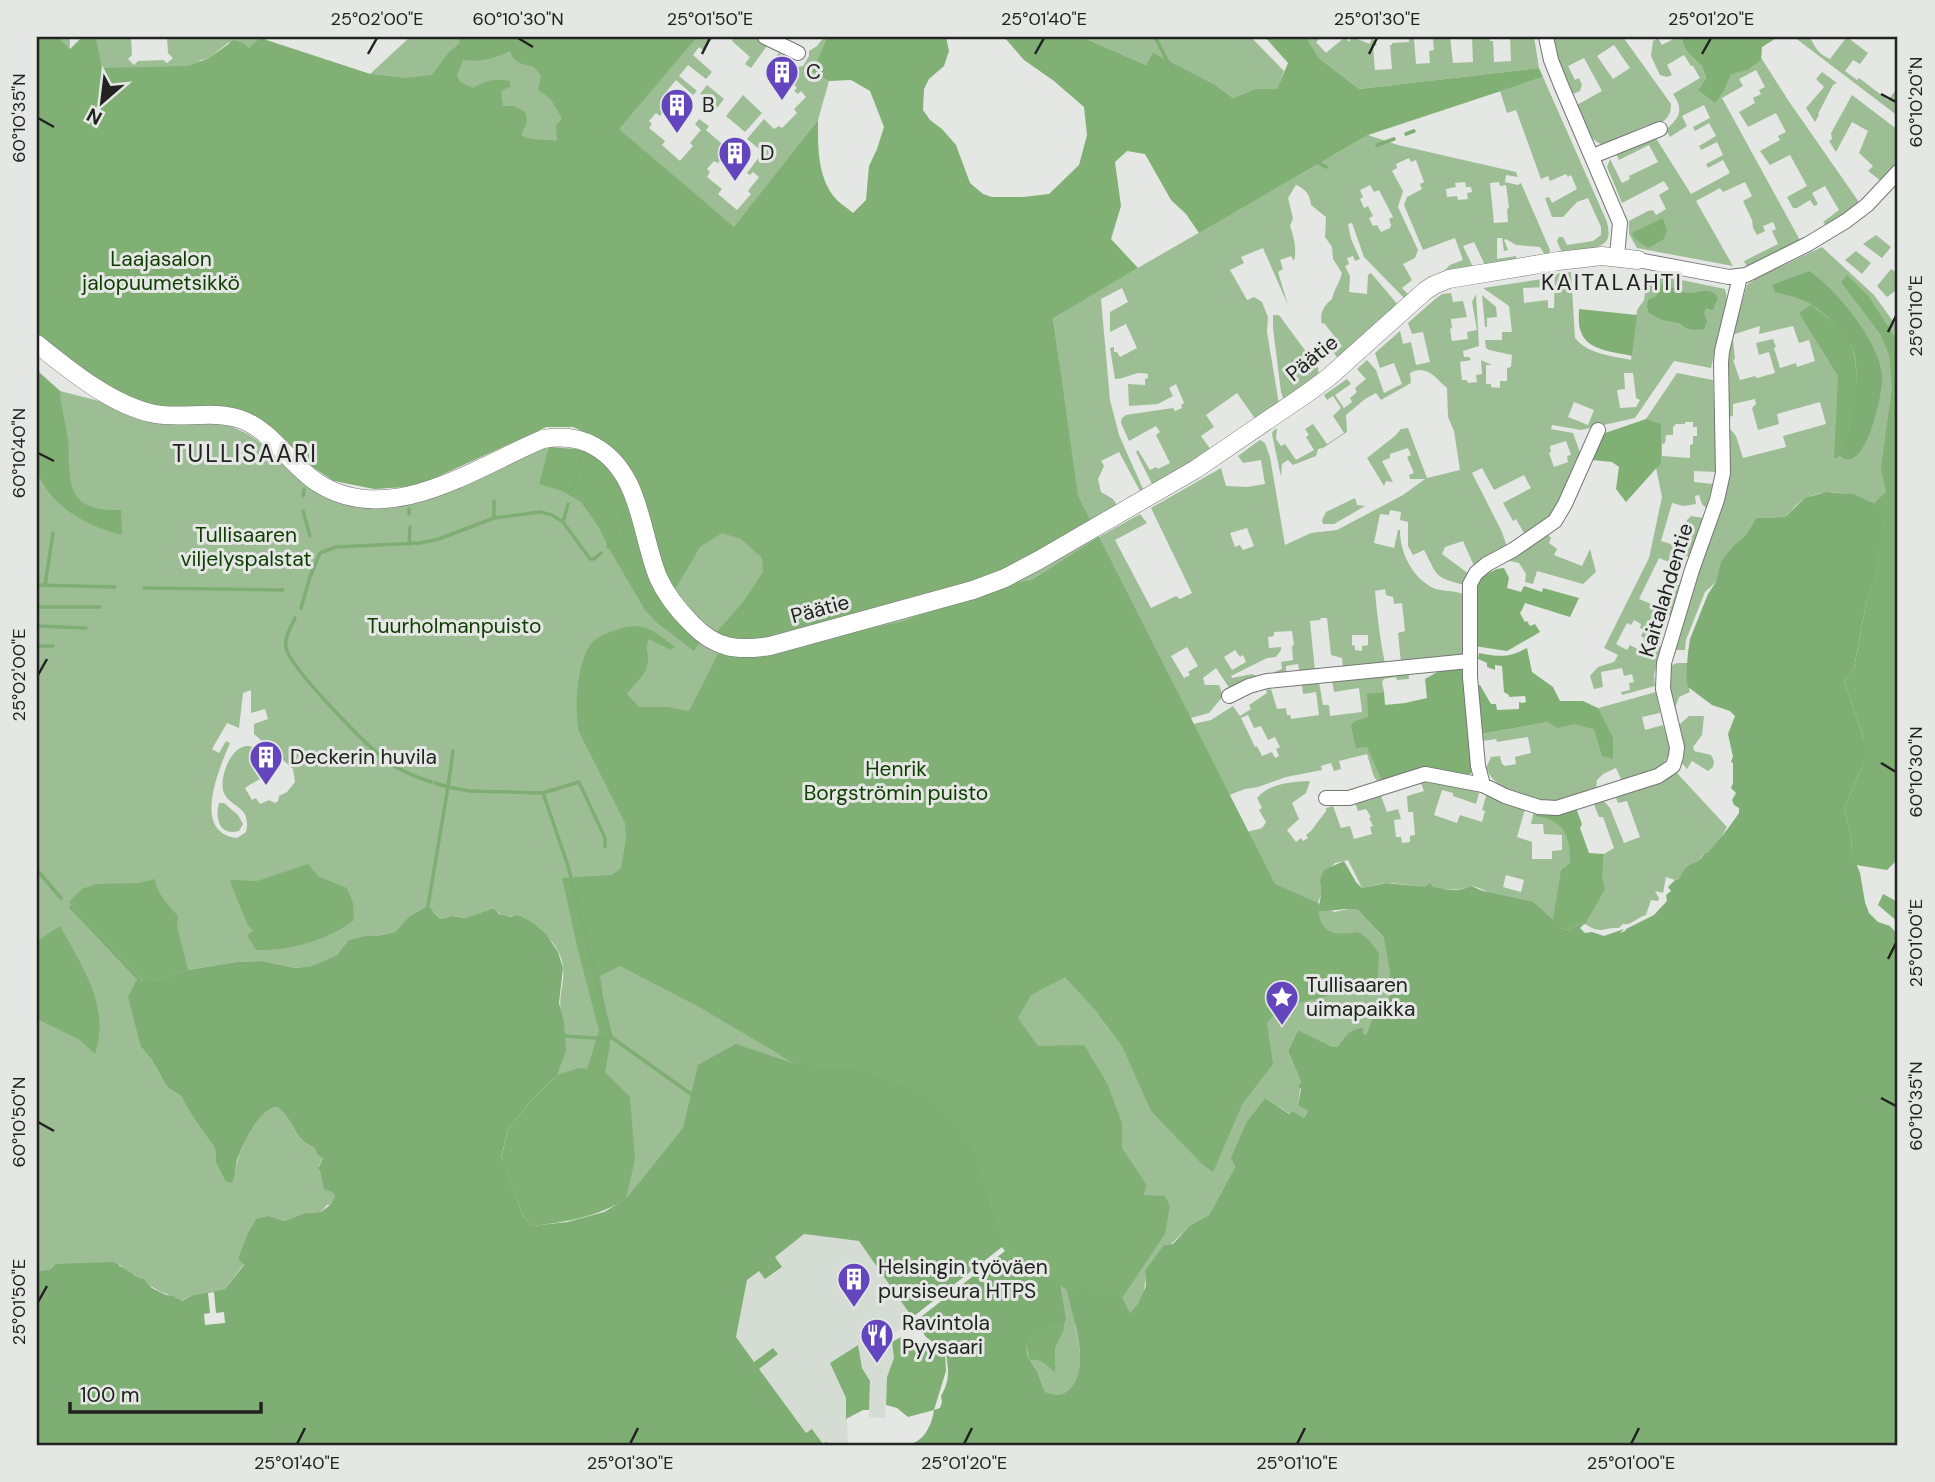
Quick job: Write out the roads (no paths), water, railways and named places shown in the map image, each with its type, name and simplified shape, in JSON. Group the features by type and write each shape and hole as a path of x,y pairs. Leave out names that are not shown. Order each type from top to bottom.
{"street":[{"path":"765,37 798,53"},
{"path":"1546,37 1551,60 1620,223 1617,256"},
{"path":"1593,156 1660,129"},
{"path":"1740,277 1775,261 1846,221 1867,205 1898,172"},
{"name":"Päätie","path":"37,344 104,393 138,409 155,414 214,414 242,420 265,434 316,482 330,490 360,498 395,498 436,488 543,439 574,438 587,442 613,460 627,479 657,574 674,604 701,633 712,640 732,648 751,649 973,590 1024,568 1196,469 1262,424 1325,380 1425,291 1442,281 1602,256 1617,256 1740,277"},
{"name":"Kaitalahdentie","path":"1483,785 1505,796 1539,807 1557,808 1658,776 1672,766 1677,747 1663,689 1664,663 1721,486 1724,461 1722,351 1740,277"},
{"path":"1326,798 1349,797 1425,774 1483,785 1478,766 1469,661 1469,587 1473,578 1487,564 1555,521 1598,430"},
{"path":"1230,696 1266,681 1469,661"}],"waterway":[{"path":"1155,37 1171,68 1188,87 1326,167"},
{"path":"1406,134 1414,131"},
{"path":"1377,145 1394,139"},
{"path":"569,491 574,486 581,457"},
{"path":"303,496 304,489"},
{"path":"494,501 494,518"},
{"path":"563,522 568,504"},
{"path":"409,509 409,514"},
{"path":"608,547 625,510"},
{"path":"303,511 310,536"},
{"path":"301,608 320,553 336,547 420,543 439,539 494,518 540,512 552,515 563,522 590,559 601,553"},
{"path":"409,544 410,527"},
{"path":"45,585 53,533"},
{"path":"1894,552 1898,549"},
{"path":"37,585 115,587"},
{"path":"144,588 283,590"},
{"path":"37,607 100,607"},
{"path":"295,618 287,636 286,648 301,672 377,753 397,767 431,782"},
{"path":"37,626 86,628"},
{"path":"37,646 53,646"},
{"path":"453,751 448,787 469,791 543,793 579,782 605,838 605,847"},
{"path":"428,906 448,787 435,783"},
{"path":"543,793 568,866 611,1037 691,1094"},
{"path":"37,870 61,898"},
{"path":"71,907 139,979"},
{"path":"565,1036 611,1037"}],"place":[{"name":"C","path":"782,102"},
{"name":"B","path":"677,135"},
{"name":"D","path":"735,183"},
{"name":"Deckerin huvila","path":"266,787"},
{"name":"Tullisaaren uimapaikka","path":"1282,1027"},
{"name":"Helsingin työväen pursiseura HTPS","path":"854,1309"},
{"name":"Ravintola Pyysaari","path":"877,1365"}],"district":[{"name":"KAITALAHTI","path":"1612,282"},
{"name":"TULLISAARI","path":"245,454"}],"park label":[{"name":"Laajasalon jalopuumetsikkö","path":"161,271"},
{"name":"Tullisaaren viljelyspalstat","path":"246,547"},
{"name":"Tuurholmanpuisto","path":"454,626"},
{"name":"Henrik Borgströmin puisto","path":"896,781"}]}
